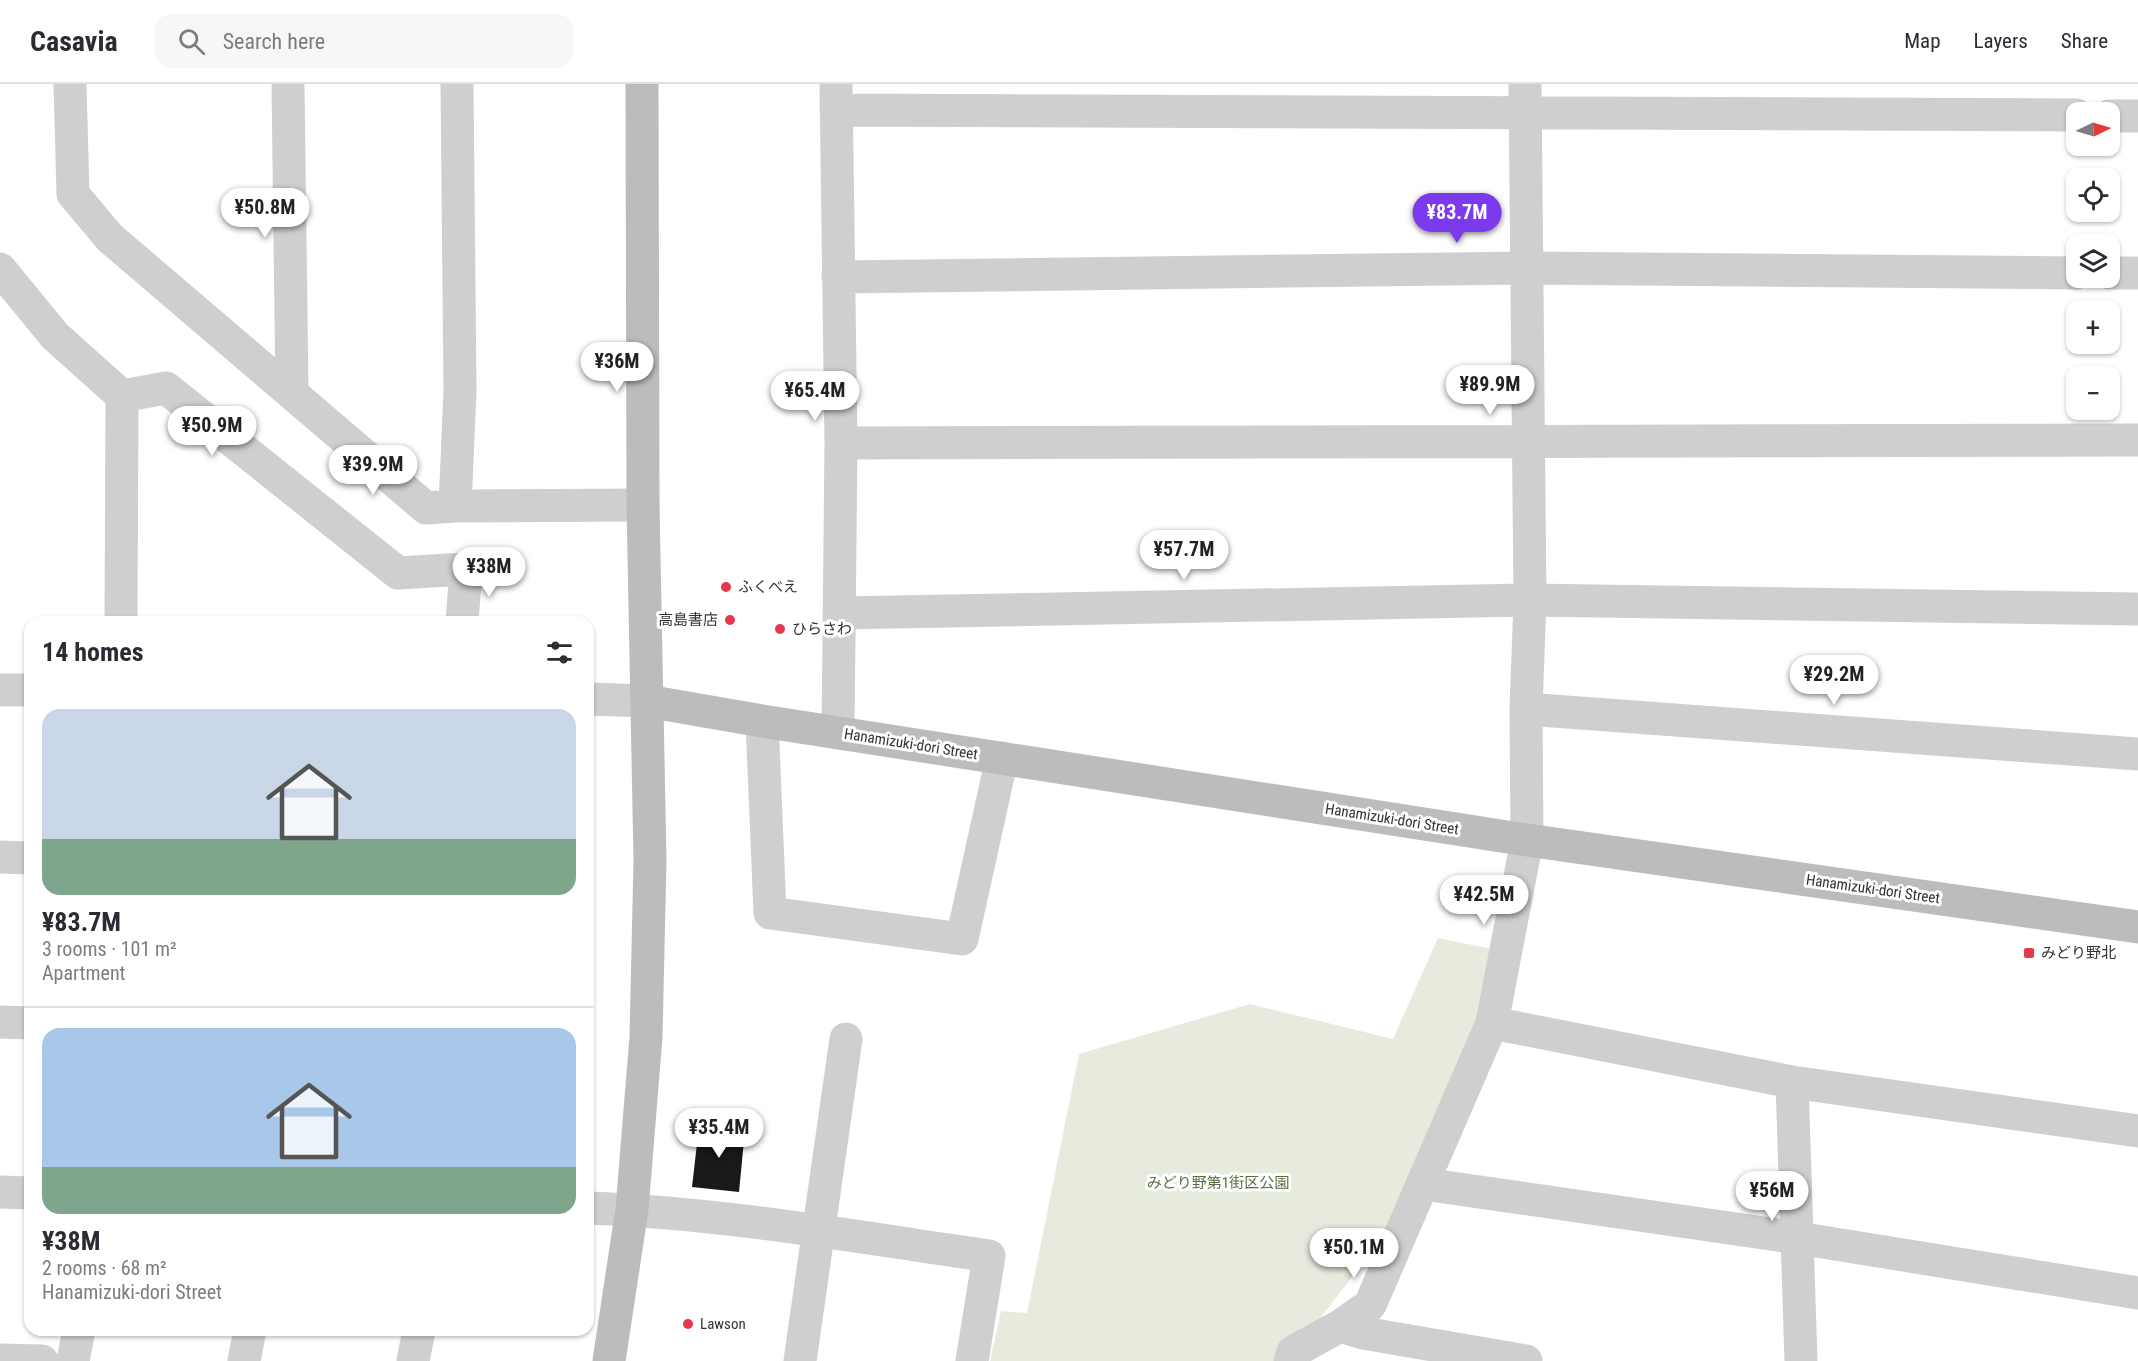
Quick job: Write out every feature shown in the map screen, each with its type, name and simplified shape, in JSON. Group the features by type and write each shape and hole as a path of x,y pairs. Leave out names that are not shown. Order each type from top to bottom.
{"street":[{"path":"70,84 72,194 110,238 426,507 643,505"},
{"path":"288,84 292,393"},
{"path":"455,506 460,391 457,84"},
{"path":"609,1361 632,1209 646,1037 650,860 643,505 642,84"},
{"path":"838,733 841,443 836,97 1525,99 2066,116"},
{"path":"1290,1361 1293,1352 1340,1326 1370,1305 1492,1023 1527,840 1526,709 1530,600 1525,99"},
{"path":"2120,116 2138,116"},
{"path":"838,277 1527,268 2066,273"},
{"path":"0,269 55,336 122,396 121,616"},
{"path":"2120,273 2138,273"},
{"path":"122,396 166,388 398,573 466,569 462,616"},
{"path":"841,443 2138,440"},
{"path":"839,613 1530,600 2138,609"},
{"path":"0,690 24,690"},
{"path":"594,699 647,701"},
{"name":"Hanamizuki-dori Street","path":"647,701 762,721 1527,840 2138,927"},
{"path":"1526,709 2138,754"},
{"path":"762,721 770,914 962,939 1002,758"},
{"path":"0,857 24,858"},
{"path":"0,1022 24,1023"},
{"path":"1492,1023 1792,1082 2138,1131"},
{"path":"800,1361 846,1039"},
{"path":"1792,1082 1801,1361"},
{"path":"1424,1184 1798,1238 2138,1293"},
{"path":"0,1192 24,1193"},
{"path":"594,1208 632,1209 989,1256 972,1361"},
{"path":"1340,1326 1363,1334 1526,1361"},
{"path":"73,1361 78,1336"},
{"path":"243,1361 249,1336"},
{"path":"413,1361 418,1336"},
{"path":"0,1360 42,1361"}],"green space":[{"name":"みどり野第1街区公園","path":"1438,938 1497,950 1476,1044 1424,1184 1294,1352 1291,1361 990,1361 1001,1311 1027,1313 1079,1054 1250,1004 1393,1039"}],"building":[{"path":"699,1126 745,1130 739,1192 692,1187"}],"place":[{"name":"ふくべえ","path":"726,587"},
{"name":"高島書店","path":"730,620"},
{"name":"ひらさわ","path":"780,629"},
{"name":"みどり野北","path":"2029,953"},
{"name":"Lawson","path":"688,1324"}]}
